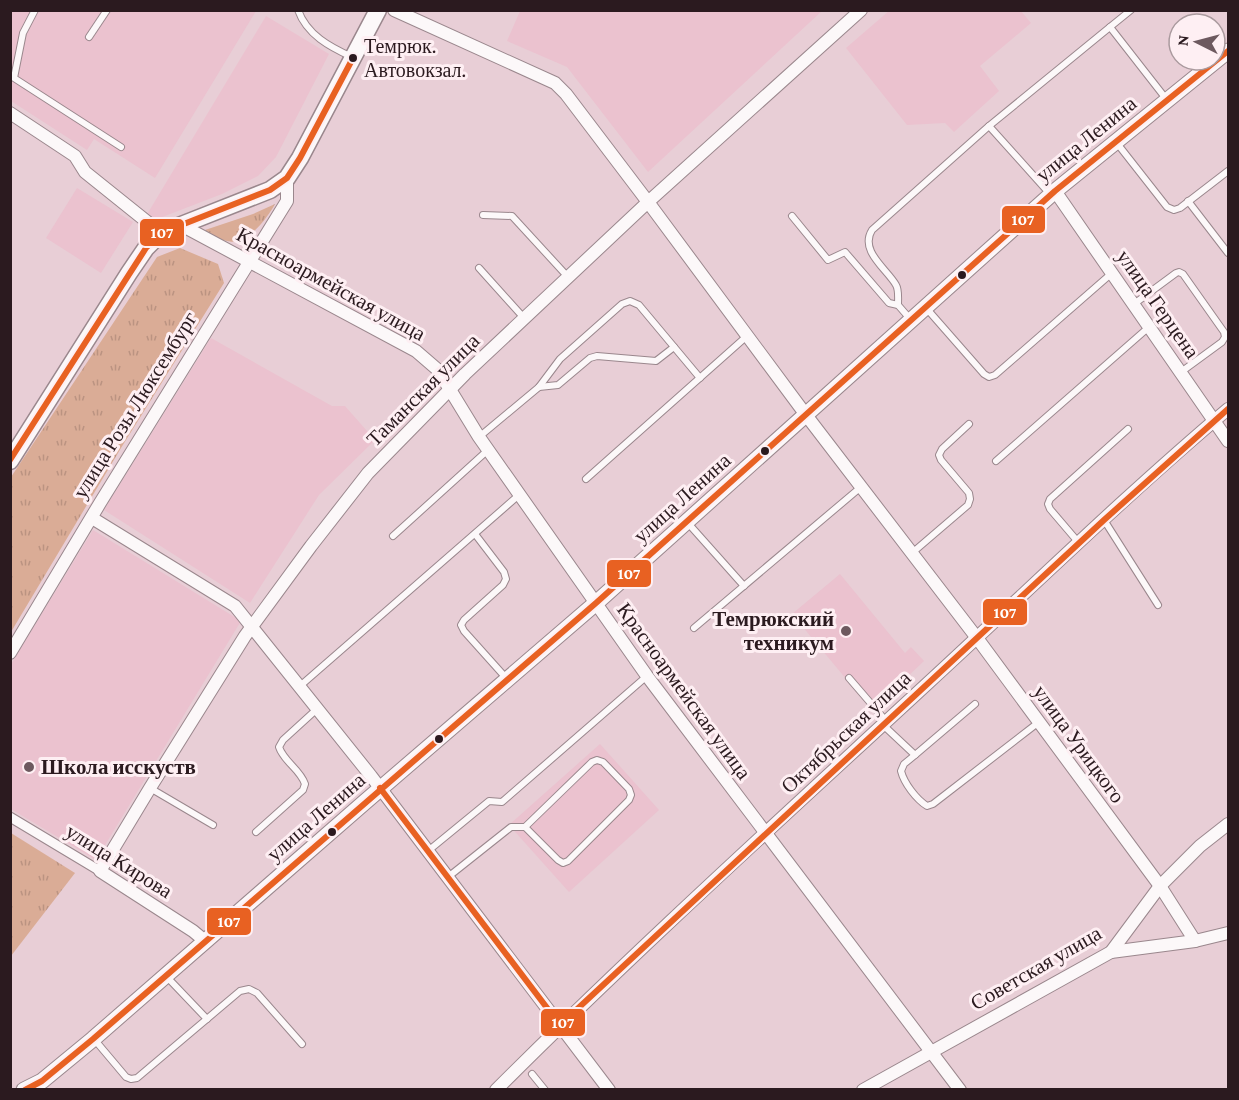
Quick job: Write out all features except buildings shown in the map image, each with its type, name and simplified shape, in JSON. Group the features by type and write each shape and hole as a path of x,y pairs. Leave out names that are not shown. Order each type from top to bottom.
{"main road":[{"name":"улица Розы Люксембург","path":"10,461 146,248 161,233 270,190 287,178 300,158 378,10"}],"street":[{"name":"улица Урицкого","path":"394,10 555,83 566,94 806,415 977,638 1160,886 1195,941"},
{"name":"Таманская улица","path":"100,872 252,626 368,473 524,318 648,202 861,10"},
{"name":"улица Ленина","path":"24,1089 45,1085 166,975 596,603 1052,193 1228,51"},
{"path":"10,113 75,156 85,172 161,233"},
{"name":"улица Розы Люксембург","path":"10,653 287,201 287,178"},
{"name":"улица Герцена","path":"1052,193 1112,273 1228,441"},
{"name":"Красноармейская улица","path":"181,225 416,351 438,370 479,437 647,676 960,1089"},
{"name":"Октябрьская улица","path":"496,1089 560,1025 766,833 1104,520 1228,409"},
{"path":"92,518 235,606 380,788 609,1089"},
{"name":"улица Кирова","path":"10,817 193,931 205,941"},
{"name":"Советская улица","path":"863,1089 1111,952 1160,886 1200,846 1228,824"},
{"path":"1111,952 1195,941 1228,933"}],"lane":[{"path":"35,10 23,33 14,78 121,147"},
{"path":"89,37 107,10"},
{"path":"298,10 309,30 328,45 353,58"},
{"path":"911,320 898,304 898,288 874,256 868,243 872,230 989,126 1131,10"},
{"path":"1110,27 1167,100"},
{"path":"989,126 1052,193"},
{"path":"1116,141 1167,207 1174,210 1180,208 1228,171"},
{"path":"1188,201 1228,253"},
{"path":"483,215 512,216 568,277"},
{"path":"792,216 828,260 845,252 889,303 898,304"},
{"path":"478,268 524,318"},
{"path":"1134,304 1179,272 1183,274 1224,332 1225,338 1222,342 1181,372"},
{"path":"925,307 984,375 989,377 995,375 1112,273"},
{"path":"479,437 539,387 560,359 622,304 630,301 639,305 700,378"},
{"path":"996,461 1150,327"},
{"path":"586,479 748,336"},
{"path":"539,387 558,385 593,356 656,361 674,347"},
{"path":"912,553 968,505 969,493 939,455 942,449 969,424"},
{"path":"1079,543 1050,509 1048,504 1050,499 1128,429"},
{"path":"393,536 488,450"},
{"path":"694,628 861,487"},
{"path":"300,687 519,495"},
{"path":"1104,520 1158,605"},
{"path":"687,522 744,586"},
{"path":"475,534 504,572 506,579 503,585 461,625 507,679"},
{"path":"428,851 489,801 501,802 647,676"},
{"path":"849,678 885,723 915,755"},
{"path":"975,704 904,764 901,771 902,777 921,802 927,806 933,804 1039,722"},
{"path":"256,832 303,790 305,784 303,777 281,753 279,747 283,740 318,709"},
{"path":"447,877 511,827 525,827 592,762 597,760 603,762 630,789 629,800 568,861 562,863 558,860 525,827"},
{"path":"150,788 213,825"},
{"path":"166,975 207,1019"},
{"path":"93,1039 126,1077 137,1078 240,991 249,989 257,993 302,1044"},
{"path":"532,1074 544,1089"}],"shaded area":[{"path":"520,10 822,11 648,172 567,67 507,41"},
{"path":"890,10 1021,11 1031,23 980,66 999,91 954,132 945,123 907,125 846,48"},
{"path":"10,11 256,11 155,178 94,139 87,150 11,101"},
{"path":"266,16 329,54 276,157 258,176 222,194 152,221 146,216"},
{"path":"77,188 133,222 101,273 46,238"},
{"path":"211,338 332,406 345,406 375,440 319,495 250,603 104,510"},
{"path":"93,530 241,621 96,860 11,809 10,666"},
{"name":"Темрюкский техникум","path":"840,574 905,653 911,647 924,661 872,710 792,614"},
{"path":"600,744 659,810 569,892 509,825"}],"green space":[{"path":"275,204 259,226 243,239 233,242 224,240 205,230 253,214"},
{"path":"180,248 218,264 224,283 121,448 11,632 11,477 157,257"},
{"path":"11,833 75,873 10,956"}],"transit line":[{"name":"107","path":"25,1090 42,1081 93,1039 596,603 1055,191 1228,51"},
{"name":"107","path":"10,460 146,248 161,233 270,190 287,178 353,58"},
{"name":"107","path":"380,788 560,1025 1104,520 1228,409"}],"place":[{"name":"Темрюк. Автовокзал.","path":"353,58"},
{"name":"Темрюкский техникум","path":"846,631"},
{"name":"Школа исскуств","path":"29,767"}]}
